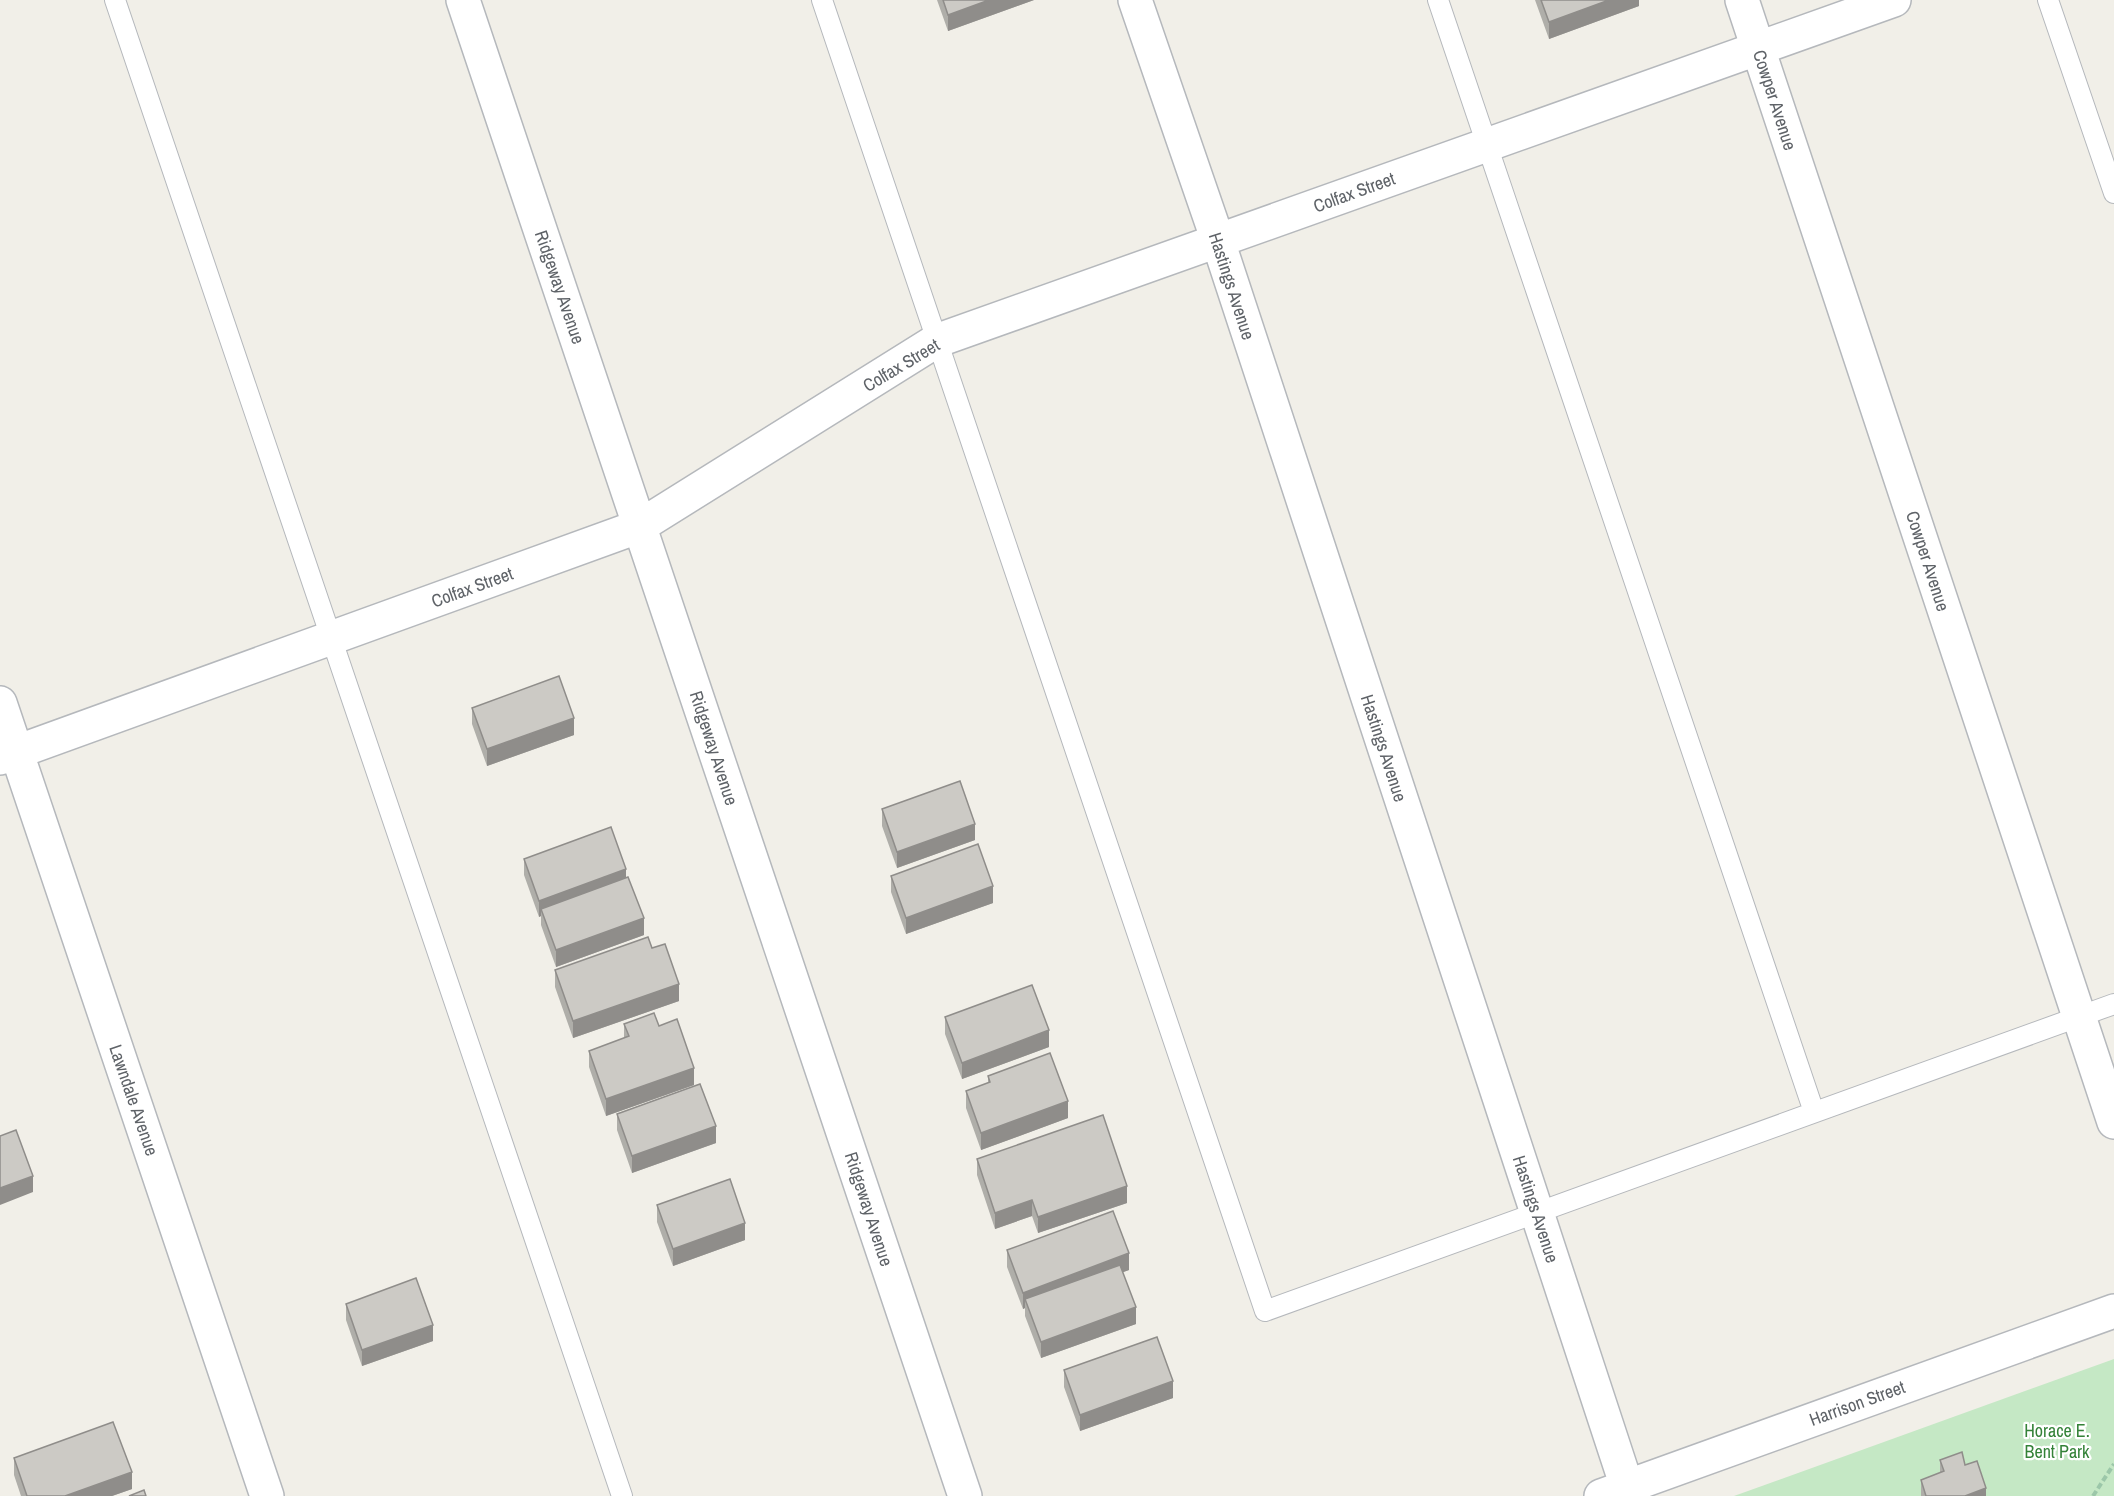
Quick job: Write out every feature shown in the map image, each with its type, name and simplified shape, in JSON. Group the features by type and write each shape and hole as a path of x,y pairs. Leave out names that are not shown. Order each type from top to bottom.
{"street":[{"name":"Ridgeway Avenue","path":"463,0 965,1496"},
{"name":"Hastings Avenue","path":"1135,0 1218,241 1537,1212 1619,1493"},
{"name":"Cowper Avenue","path":"1742,0 2114,1122"},
{"name":"Colfax Street","path":"8,755 640,526 936,341 1894,0"},
{"name":"Lawndale Avenue","path":"0,703 8,755 267,1496"},
{"name":"Harrison Street","path":"1619,1493 2114,1311"}],"lane":[{"path":"115,0 622,1496"},
{"path":"822,0 1265,1311 2114,1004"},
{"path":"1438,0 1814,1112"},
{"path":"2048,0 2114,193"}],"path":[{"path":"2093,1496 2114,1464"}],"green space":[{"name":"Horace E. Bent Park","path":"2114,1359 2114,1496 1734,1496"}],"building":[{"path":"943,0 989,0 948,15"},
{"path":"1541,0 1609,0 1549,22"},
{"path":"559,676 574,718 487,749 472,708"},
{"path":"960,781 975,824 897,852 882,809"},
{"path":"611,827 626,869 539,901 524,859"},
{"path":"978,844 993,886 906,918 891,876"},
{"path":"628,877 644,918 556,950 541,909"},
{"path":"648,937 652,948 665,944 679,984 573,1021 555,970"},
{"path":"1032,985 1049,1030 962,1063 945,1017"},
{"path":"654,1013 659,1026 677,1019 694,1068 606,1099 589,1051 629,1036 624,1024"},
{"path":"1050,1053 1068,1101 981,1133 966,1091 990,1082 988,1076"},
{"path":"700,1084 716,1126 632,1156 617,1114"},
{"path":"1103,1115 1127,1186 1038,1217 1032,1200 995,1213 977,1159"},
{"path":"16,1130 33,1176 0,1188 0,1136"},
{"path":"730,1179 745,1223 673,1249 657,1205"},
{"path":"1113,1211 1129,1253 1023,1293 1007,1250"},
{"path":"1120,1265 1136,1307 1041,1342 1025,1299"},
{"path":"416,1278 433,1325 362,1350 346,1304"},
{"path":"1157,1337 1173,1381 1080,1415 1064,1370"},
{"path":"113,1422 132,1472 65,1496 27,1496 14,1458"},
{"path":"1962,1452 1965,1465 1977,1461 1986,1488 1965,1496 1926,1496 1921,1480 1944,1471 1940,1460"},
{"path":"144,1490 146,1496 129,1496"}]}
